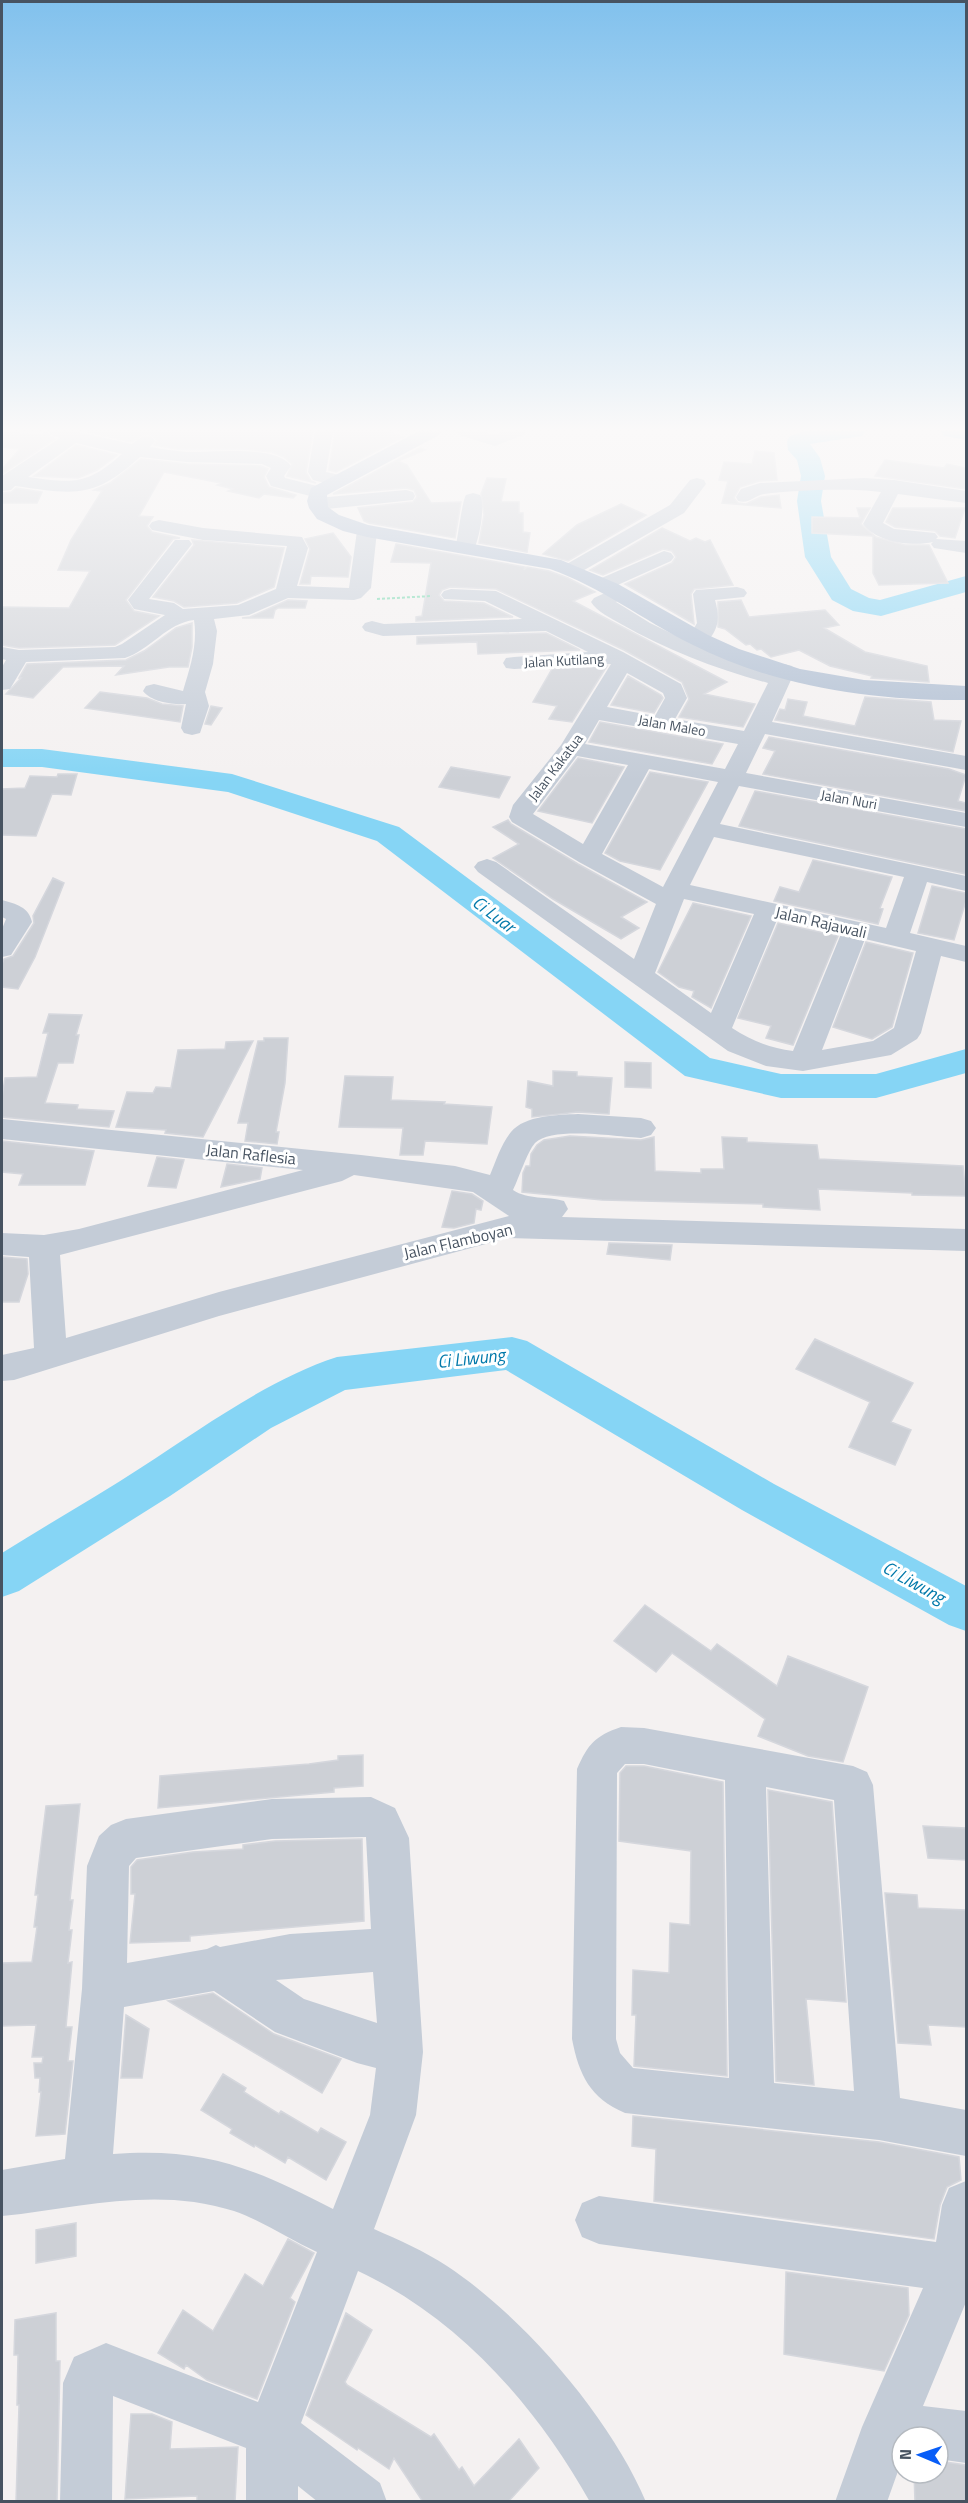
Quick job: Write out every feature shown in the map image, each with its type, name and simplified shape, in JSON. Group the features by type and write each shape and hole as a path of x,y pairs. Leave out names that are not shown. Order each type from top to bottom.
{"main road":[{"path":"459,548 572,569 611,589 699,644 782,675 890,691 966,693"}],"street":[{"path":"179,548 138,600 141,605 171,609 180,616"},
{"path":"231,548 260,550"},
{"path":"285,592 298,548"},
{"path":"2,684 10,655 124,652 156,628 180,616 242,611 285,592 354,594 361,588 365,548"},
{"path":"572,569 609,548"},
{"path":"664,557 611,589 602,602 659,635 699,644 710,619 703,594 737,592"},
{"path":"451,595 489,595 672,689 676,698 662,723"},
{"path":"192,728 198,706 194,697 206,631 203,614"},
{"path":"372,627 383,630 549,625"},
{"path":"619,660 659,635"},
{"name":"Jalan Kutilang","path":"514,663 619,660"},
{"name":"Jalan Kakatua","path":"619,660 594,712 571,748 522,810 521,817 588,857 676,888"},
{"path":"640,975 676,888 782,675"},
{"path":"154,691 176,698 194,697"},
{"name":"Jalan Maleo","path":"594,712 662,723 754,733"},
{"path":"754,733 966,763"},
{"name":"Jalan Nuri","path":"571,748 966,820"},
{"path":"588,857 642,761"},
{"path":"705,828 966,883"},
{"path":"487,867 717,1031 738,1045 766,1057 803,1062 881,1049 907,1032 930,946"},
{"path":"895,939 918,873"},
{"path":"676,888 734,884"},
{"name":"Jalan Rajawali","path":"676,888 966,954"},
{"path":"2,908 15,913 19,918 2,949"},
{"path":"717,1031 769,909"},
{"path":"803,1062 855,930"},
{"path":"504,1207 522,1138 528,1131 544,1126 641,1128"},
{"name":"Jalan Raflesia","path":"2,1129 362,1165 455,1177 482,1183 504,1207"},
{"path":"2,1244 44,1246 79,1240 362,1165"},
{"name":"Jalan Flamboyan","path":"2,1368 14,1367 219,1304 504,1207 966,1240"},
{"path":"753,1225 966,1221"},
{"path":"44,1246 51,1356"},
{"path":"879,2117 853,1785 623,1744 608,1750 597,1769 594,2040 598,2062 608,2077 625,2090 879,2117 966,2133"},
{"path":"745,1766 752,2103"},
{"path":"87,2180 104,1989 108,1866 114,1850 126,1839 272,1820 371,1817 380,1822 388,1838 401,2052 393,2115 272,2433 272,2502"},
{"path":"104,1989 216,1967 290,1956 393,1948"},
{"path":"216,1967 291,2016 357,2041 401,2052"},
{"path":"2,2193 87,2180 159,2176 206,2180 258,2197 430,2283 482,2324 569,2421 620,2502"},
{"path":"861,2502 888,2427 961,2269 966,2205"},
{"path":"599,2220 961,2269"},
{"path":"86,2502 88,2383 92,2375 106,2368 272,2433 362,2502"},
{"path":"888,2427 966,2437"}],"path":[{"path":"354,594 373,599 451,595"}],"building":[{"path":"68,548 166,548 126,600 134,611 159,616 115,645 19,648 2,645 2,607 69,608 90,571 58,570"},
{"path":"192,548 284,548 274,587 237,603 184,607 174,601 153,597"},
{"path":"344,548 351,557 348,577 311,576 310,584 300,584 310,549"},
{"path":"395,548 417,548 525,567 524,570 527,567 549,571 568,578 595,592 573,601 727,682 704,694 755,704 743,727 679,717 689,699 682,682 624,650 496,589 450,587 442,590 439,595 444,601 484,603 513,617 416,621 416,617 422,616 431,563 391,562"},
{"path":"505,548 528,548 527,552"},
{"path":"550,548 590,548 568,561 543,554"},
{"path":"628,548 714,548 733,585 694,589 691,594 694,624 625,584 672,563 676,557 672,551 663,549 603,575 590,570"},
{"path":"873,548 930,548 948,583 879,585 873,573"},
{"path":"288,600 307,601 305,608 278,608 273,618 242,618 250,617"},
{"path":"741,600 749,617 825,610 839,625 824,628 865,652 927,666 929,682 871,678 872,676 830,666 799,650 771,657 761,649 757,650 750,644 746,645 725,629 718,627 718,602"},
{"path":"192,623 192,647 188,667 169,667 116,675 124,666 63,667 33,698 6,694 21,678 19,678 27,664 126,660 144,651 176,628"},
{"path":"546,633 580,650 478,654 477,642 417,644 417,637"},
{"path":"607,666 572,722 549,719 557,706 533,702 552,669"},
{"path":"628,676 661,695 663,698 654,713 611,705"},
{"path":"100,692 147,698 162,704 183,706 180,722 85,708"},
{"path":"865,697 931,702 934,720 961,721 953,752 775,720 780,709 785,710 788,699 807,702 803,716 855,726"},
{"path":"211,706 222,708 211,725 205,724"},
{"path":"600,722 723,744 712,764 589,742"},
{"path":"769,737 949,769 966,775 958,801 966,803 966,811 763,774 775,751 763,748"},
{"path":"578,758 624,767 592,823 538,811"},
{"path":"451,767 510,777 499,798 439,787"},
{"path":"650,772 708,782 660,870 620,861 605,853"},
{"path":"58,774 77,774 71,795 52,794 36,836 2,835 2,789 25,788 30,776 57,777"},
{"path":"755,791 966,829 966,874 739,826"},
{"path":"508,820 578,864 647,902 621,917 639,928 621,939 553,899 493,858 519,844 493,827"},
{"path":"813,860 892,877 880,908 883,909 878,924 774,901 780,887 799,892"},
{"path":"53,878 64,883 35,957 18,989 2,987 4,959 13,956 34,923 33,916"},
{"path":"932,886 966,893 966,901 954,940 918,933"},
{"path":"693,903 751,916 711,1008 692,997 694,991 679,987 658,972"},
{"path":"778,923 838,936 793,1045 766,1038 771,1026 738,1018"},
{"path":"866,942 913,953 892,1027 872,1039 833,1027"},
{"path":"49,1014 82,1015 76,1035 79,1035 73,1063 58,1063 45,1103 78,1105 77,1109 114,1111 109,1127 2,1117 5,1078 37,1077 48,1033 43,1033"},
{"path":"264,1038 288,1038 285,1083 276,1132 279,1132 277,1144 245,1141 248,1123 238,1123 258,1041 264,1041"},
{"path":"253,1041 203,1137 165,1133 166,1130 116,1127 127,1092 153,1093 156,1087 171,1088 178,1050 225,1049 226,1042"},
{"path":"625,1062 651,1063 651,1088 625,1087"},
{"path":"553,1071 577,1072 577,1076 612,1078 609,1114 578,1112 532,1117 532,1109 526,1107 528,1081 553,1086"},
{"path":"345,1076 393,1077 391,1100 492,1107 487,1144 425,1141 423,1155 400,1155 403,1128 339,1127"},
{"path":"570,1136 641,1140 654,1137 655,1171 701,1173 701,1169 724,1169 722,1137 747,1138 747,1142 817,1145 819,1159 963,1166 966,1196 818,1189 820,1210 763,1207 763,1204 602,1200 522,1192 523,1173 526,1166 530,1166 531,1154 537,1145 544,1140"},
{"path":"2,1141 94,1151 85,1185 19,1185 23,1174 2,1172"},
{"path":"157,1157 184,1160 176,1188 148,1186"},
{"path":"227,1164 262,1168 260,1179 221,1187"},
{"path":"452,1191 472,1194 483,1201 481,1210 476,1209 474,1223 454,1228 442,1227"},
{"path":"609,1243 672,1245 670,1260 607,1254"},
{"path":"2,1257 27,1259 28,1274 19,1302 2,1302"},
{"path":"815,1339 913,1383 891,1422 911,1430 895,1465 849,1447 870,1402 796,1369"},
{"path":"645,1605 711,1651 717,1644 777,1686 788,1656 868,1687 843,1762 808,1756 758,1736 765,1719 672,1653 656,1672 614,1641"},
{"path":"363,1755 363,1786 334,1788 334,1792 158,1808 160,1776 309,1764 338,1760 338,1756"},
{"path":"626,1766 644,1766 723,1782 727,2076 634,2066 636,2015 632,2015 633,1970 669,1973 670,1923 690,1925 691,1851 619,1841 620,1773"},
{"path":"768,1790 832,1802 846,2002 806,1999 814,2085 776,2081"},
{"path":"80,1804 70,1900 73,1900 68,1963 72,1962 66,2027 72,2027 68,2061 73,2061 65,2134 36,2136 41,2092 39,2092 40,2078 35,2078 34,2063 42,2063 43,2057 32,2057 36,2025 2,2026 2,1963 32,1962 37,1927 34,1927 38,1895 35,1895 46,1806"},
{"path":"923,1826 966,1828 966,1860 928,1858"},
{"path":"362,1839 364,1921 190,1936 190,1941 130,1943 135,1894 131,1894 131,1867 137,1860 193,1852 243,1849 243,1845 275,1841"},
{"path":"885,1893 917,1895 918,1908 966,1910 966,2027 928,2025 931,2045 898,2043"},
{"path":"213,1993 274,2034 341,2059 322,2093 168,2001"},
{"path":"126,2015 149,2029 142,2078 121,2078"},
{"path":"223,2074 246,2088 244,2092 279,2114 281,2111 318,2133 321,2128 346,2142 326,2180 288,2157 285,2163 255,2145 254,2147 230,2133 232,2129 201,2110"},
{"path":"633,2116 879,2142 959,2157 961,2180 947,2187 940,2205 934,2239 654,2201 656,2149 632,2146"},
{"path":"76,2223 76,2256 36,2263 36,2230"},
{"path":"288,2239 314,2253 290,2298 295,2302 257,2399 207,2380 186,2365 184,2369 158,2353 183,2310 213,2331 245,2274 263,2286"},
{"path":"786,2272 908,2288 909,2315 884,2371 784,2354"},
{"path":"56,2313 56,2361 60,2361 57,2502 16,2502 19,2405 17,2405 18,2355 14,2355 15,2320"},
{"path":"346,2313 372,2330 345,2382 347,2385 431,2437 434,2434 459,2470 462,2467 474,2486 519,2439 539,2468 508,2502 423,2502 394,2458 389,2469 306,2415"},
{"path":"131,2414 152,2414 172,2422 170,2449 238,2447 235,2502 197,2502 197,2496 125,2499"},
{"path":"950,2463 966,2465 966,2502 915,2502 914,2485 950,2485"}],"waterway":[{"name":"Ci Luar","path":"817,548 818,557 841,594 862,605 881,608 966,584"},
{"name":"Ci Luar","path":"2,758 42,758 232,783 388,834 698,1067 781,1086 876,1086 966,1061"},
{"name":"Ci Liwung","path":"2,1577 154,1483 255,1416 337,1374 512,1353 758,1497 966,1610"}]}
